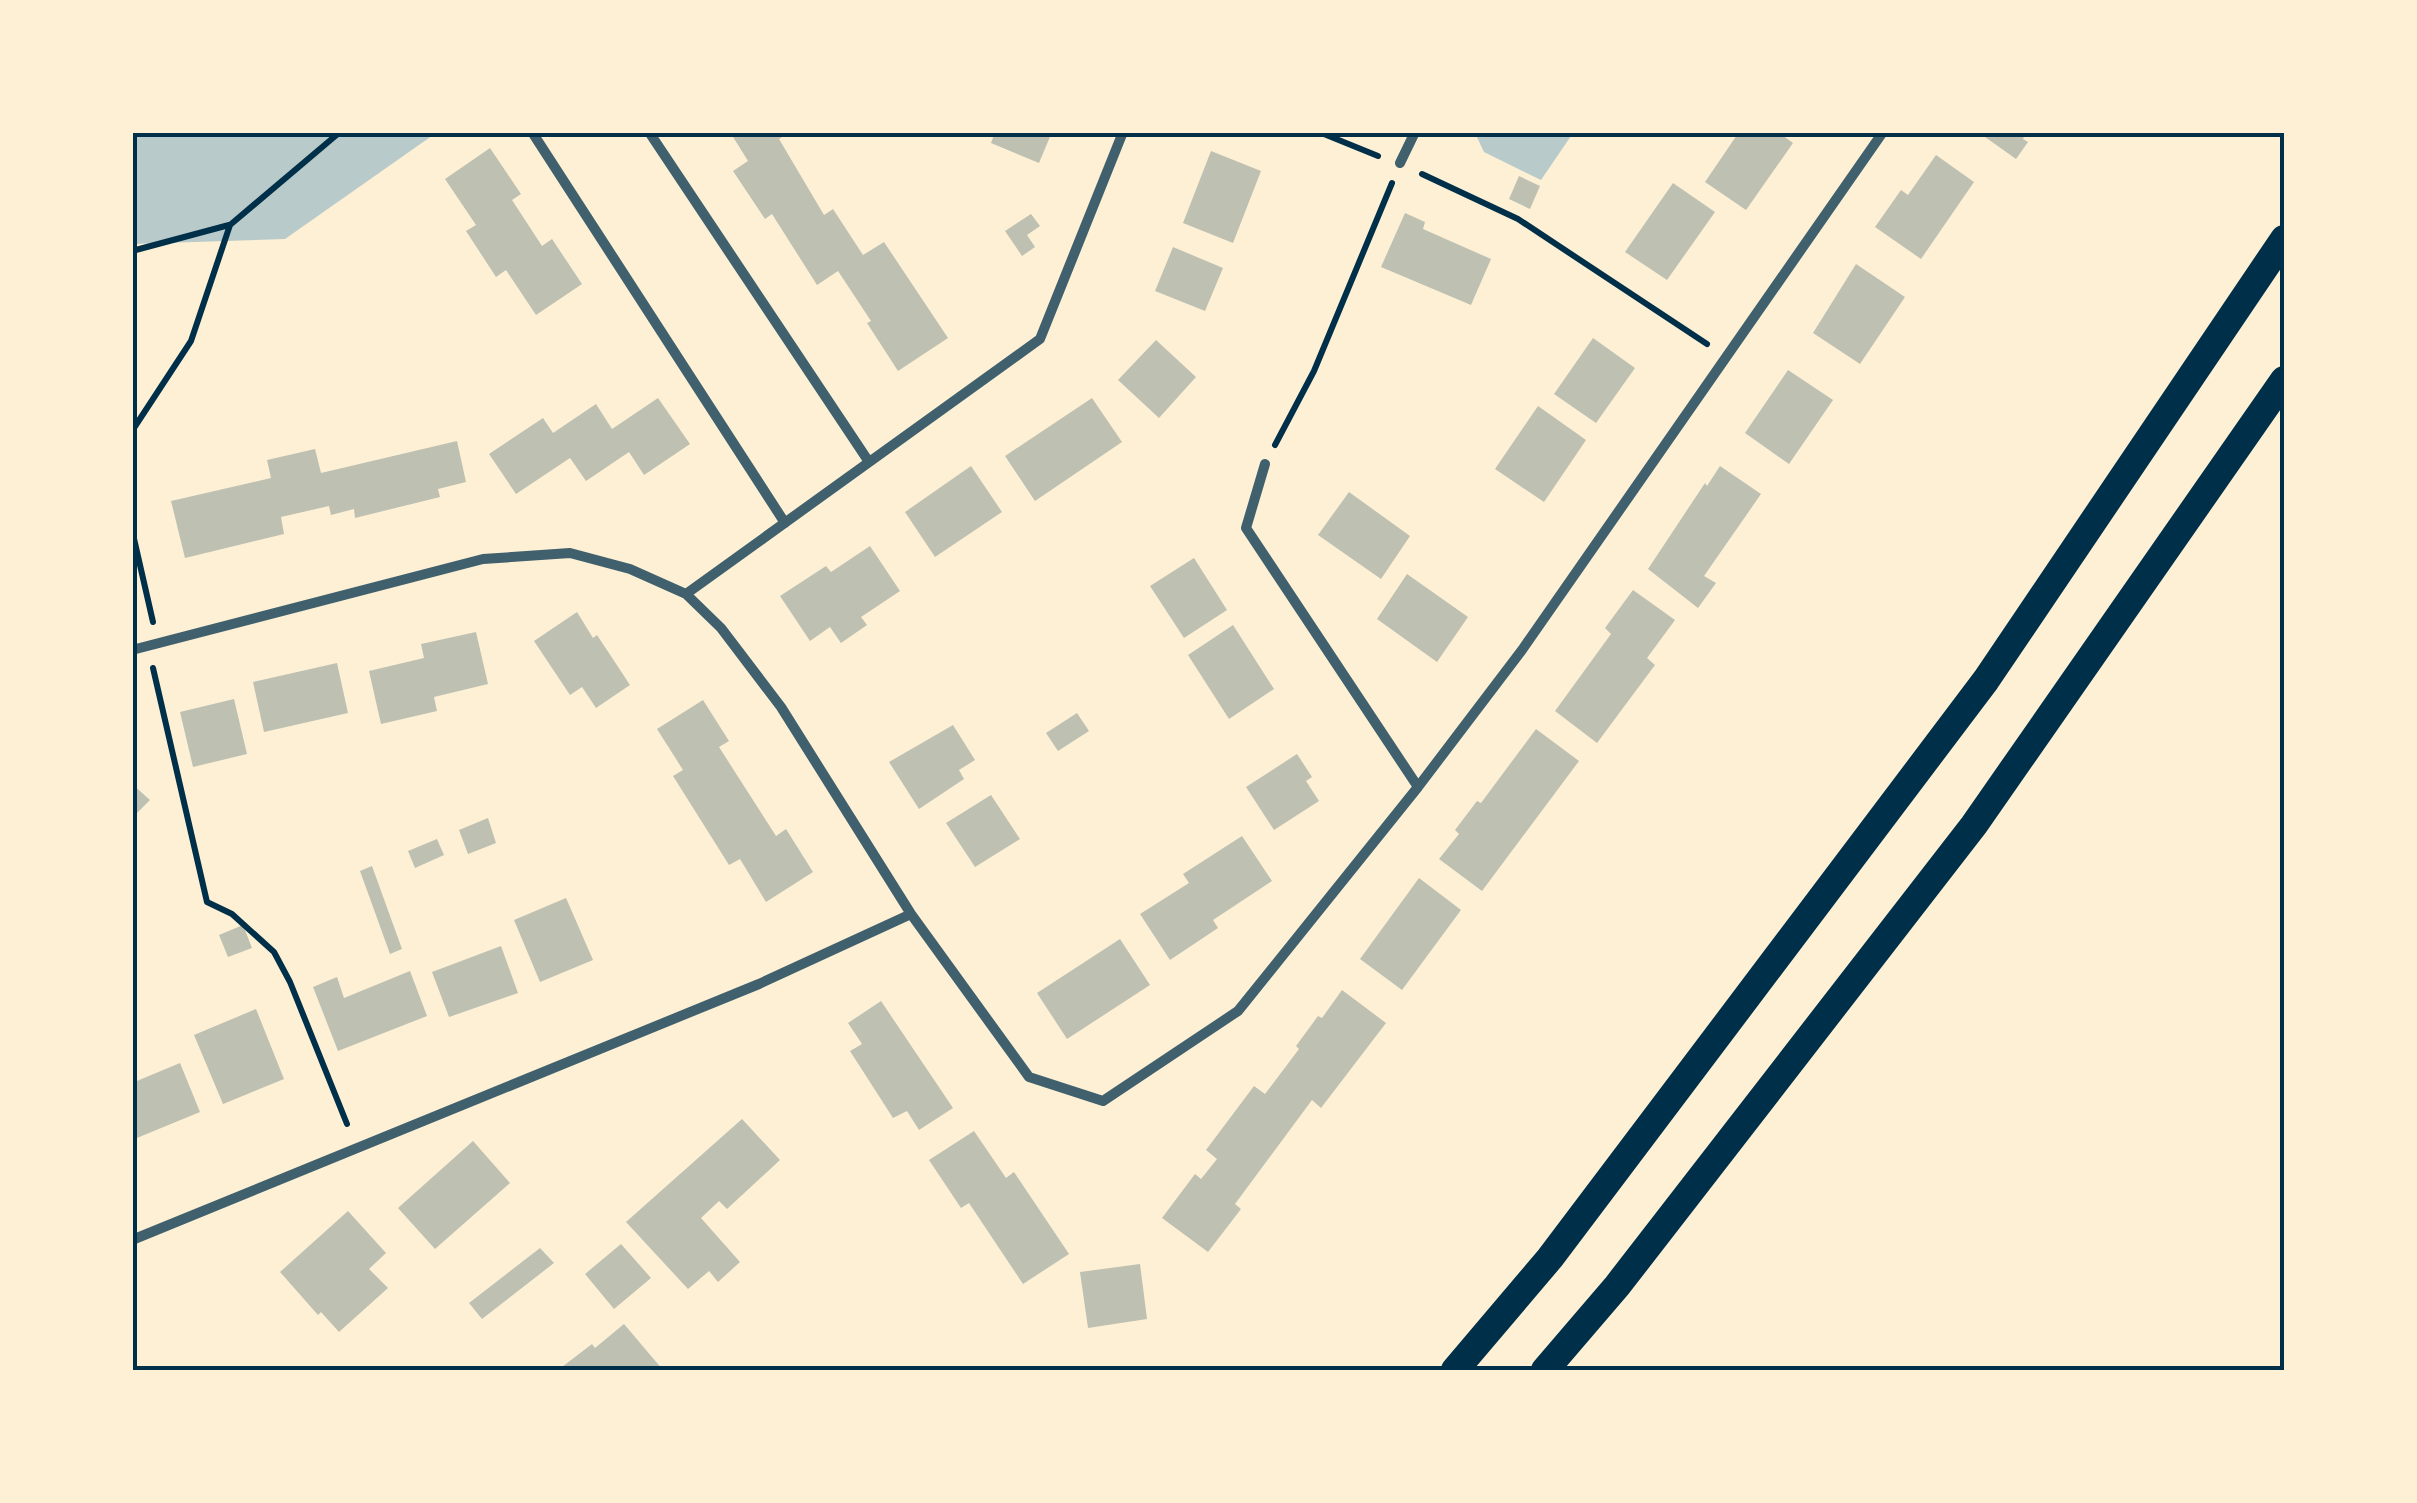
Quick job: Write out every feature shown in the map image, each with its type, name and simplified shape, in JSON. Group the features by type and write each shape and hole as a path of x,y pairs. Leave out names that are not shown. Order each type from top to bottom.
{"highway":[{"path":"1455,1370 1550,1258 1986,680 2284,239"},
{"path":"1546,1370 1617,1286 1974,826 2284,380"}],"street":[{"path":"532,132 786,523"},
{"path":"649,132 870,462"},
{"path":"686,594 1040,340 1124,132"},
{"path":"1400,163 1415,132"},
{"path":"132,650 483,560 570,552 630,569 686,594 721,628 780,707 911,914 1029,1077 1103,1101 1238,1011 1522,650 1883,132"},
{"path":"1265,464 1246,528 1418,787"},
{"path":"132,1240 758,984 911,914"}],"path":[{"path":"132,252 230,224 340,132"},
{"path":"1319,132 1400,163 1518,220 1727,356"},
{"path":"1265,464 1314,371 1400,163"},
{"path":"132,431 190,340 230,224"},
{"path":"132,530 206,902 232,914 274,952 290,982 357,1149"}],"shaded area":[{"path":"132,133 436,133 285,239 133,244"},
{"path":"1475,133 1573,133 1541,180 1484,152"}],"building":[{"path":"730,132 789,132 779,139 824,215 833,209 863,255 884,242 948,338 898,371 838,271 817,285 772,214 765,219 733,171 748,161"},
{"path":"995,132 1052,132 1039,163 991,143"},
{"path":"1739,132 1778,132 1793,143 1746,210 1705,182"},
{"path":"1978,132 2026,132 2023,139 2028,142 2016,159"},
{"path":"490,148 521,194 512,200 542,246 552,239 582,284 536,315 506,270 496,277 466,231 476,225 445,179"},
{"path":"1211,151 1261,171 1233,243 1183,223"},
{"path":"1936,155 1974,182 1921,259 1875,227 1901,190 1908,195"},
{"path":"1519,176 1540,186 1530,209 1509,199"},
{"path":"1673,183 1715,212 1667,280 1625,252"},
{"path":"1405,213 1425,222 1423,229 1491,259 1471,305 1381,267"},
{"path":"1031,214 1040,226 1027,235 1035,247 1022,256 1005,231"},
{"path":"1173,247 1223,268 1205,311 1155,291"},
{"path":"1856,264 1905,297 1860,364 1813,333"},
{"path":"1593,338 1635,368 1596,423 1554,394"},
{"path":"1156,340 1196,377 1159,418 1118,380"},
{"path":"1788,370 1833,400 1789,464 1745,433"},
{"path":"658,398 690,444 644,475 629,452 586,481 570,458 516,494 489,454 543,418 553,433 596,404 612,429"},
{"path":"1092,398 1122,442 1035,501 1005,456"},
{"path":"1538,406 1586,440 1544,502 1495,469"},
{"path":"457,441 466,482 438,489 440,497 355,518 354,509 331,515 329,506 281,517 284,534 185,558 171,501 271,478 267,460 315,449 321,473"},
{"path":"971,466 1002,512 935,557 905,512"},
{"path":"1720,466 1761,494 1704,576 1716,583 1698,608 1648,569"},
{"path":"1349,492 1410,536 1381,579 1318,535"},
{"path":"870,546 900,591 861,617 867,625 841,643 830,627 810,641 780,596 826,566 831,572"},
{"path":"1194,558 1227,610 1184,638 1150,586"},
{"path":"1407,574 1468,617 1437,662 1377,619"},
{"path":"1633,590 1675,620 1647,658 1655,665 1597,743 1555,711 1611,634 1605,628"},
{"path":"577,612 630,685 596,708 582,687 570,695 534,641"},
{"path":"1233,625 1274,689 1229,719 1188,655"},
{"path":"476,632 488,684 434,697 437,711 381,724 369,671 424,658 421,644"},
{"path":"337,663 348,713 264,732 253,682"},
{"path":"234,699 247,754 193,767 180,712"},
{"path":"703,700 729,741 719,747 776,836 786,829 813,872 766,902 740,859 729,865 673,776 683,770 657,729"},
{"path":"1077,713 1089,731 1058,751 1046,733"},
{"path":"953,725 975,760 959,770 964,779 919,809 889,762"},
{"path":"1536,729 1579,761 1482,891 1439,859 1459,834 1455,830 1477,801 1481,803"},
{"path":"1297,754 1312,777 1306,781 1319,801 1274,830 1246,787"},
{"path":"132,784 150,800 132,818"},
{"path":"991,795 1020,839 975,867 946,823"},
{"path":"488,818 496,843 468,854 459,830"},
{"path":"1242,836 1272,881 1213,920 1218,928 1170,960 1140,914 1189,883 1183,874"},
{"path":"437,839 444,855 415,868 408,851"},
{"path":"372,866 402,949 390,954 360,871"},
{"path":"1419,878 1461,910 1402,990 1360,959"},
{"path":"566,898 593,960 540,982 514,920"},
{"path":"243,925 252,948 228,957 219,935"},
{"path":"1120,939 1150,985 1067,1039 1037,993"},
{"path":"501,946 518,993 449,1017 432,972"},
{"path":"410,971 427,1016 338,1051 313,987 337,977 344,998"},
{"path":"1342,990 1386,1023 1321,1108 1312,1100 1235,1204 1241,1209 1208,1252 1162,1218 1195,1174 1201,1179 1217,1159 1206,1150 1254,1086 1265,1094 1318,1016 1322,1018"},
{"path":"881,1001 953,1108 919,1130 907,1111 893,1118 850,1051 862,1044 848,1023"},
{"path":"256,1009 284,1079 223,1104 194,1035"},
{"path":"180,1063 200,1112 132,1140 132,1083"},
{"path":"742,1119 780,1160 727,1209 719,1201 701,1218 740,1262 718,1282 709,1271 688,1289 626,1222"},
{"path":"974,1131 1006,1178 1014,1172 1069,1254 1023,1284 969,1203 961,1208 929,1160"},
{"path":"473,1141 510,1183 435,1249 398,1208"},
{"path":"348,1211 386,1253 369,1269 388,1288 339,1332 321,1312 318,1315 280,1272"},
{"path":"621,1244 651,1278 614,1309 585,1274"},
{"path":"540,1248 554,1263 482,1319 469,1303"},
{"path":"1140,1264 1147,1319 1088,1328 1080,1272"},
{"path":"624,1324 663,1370 558,1370 592,1344 595,1348"}]}
